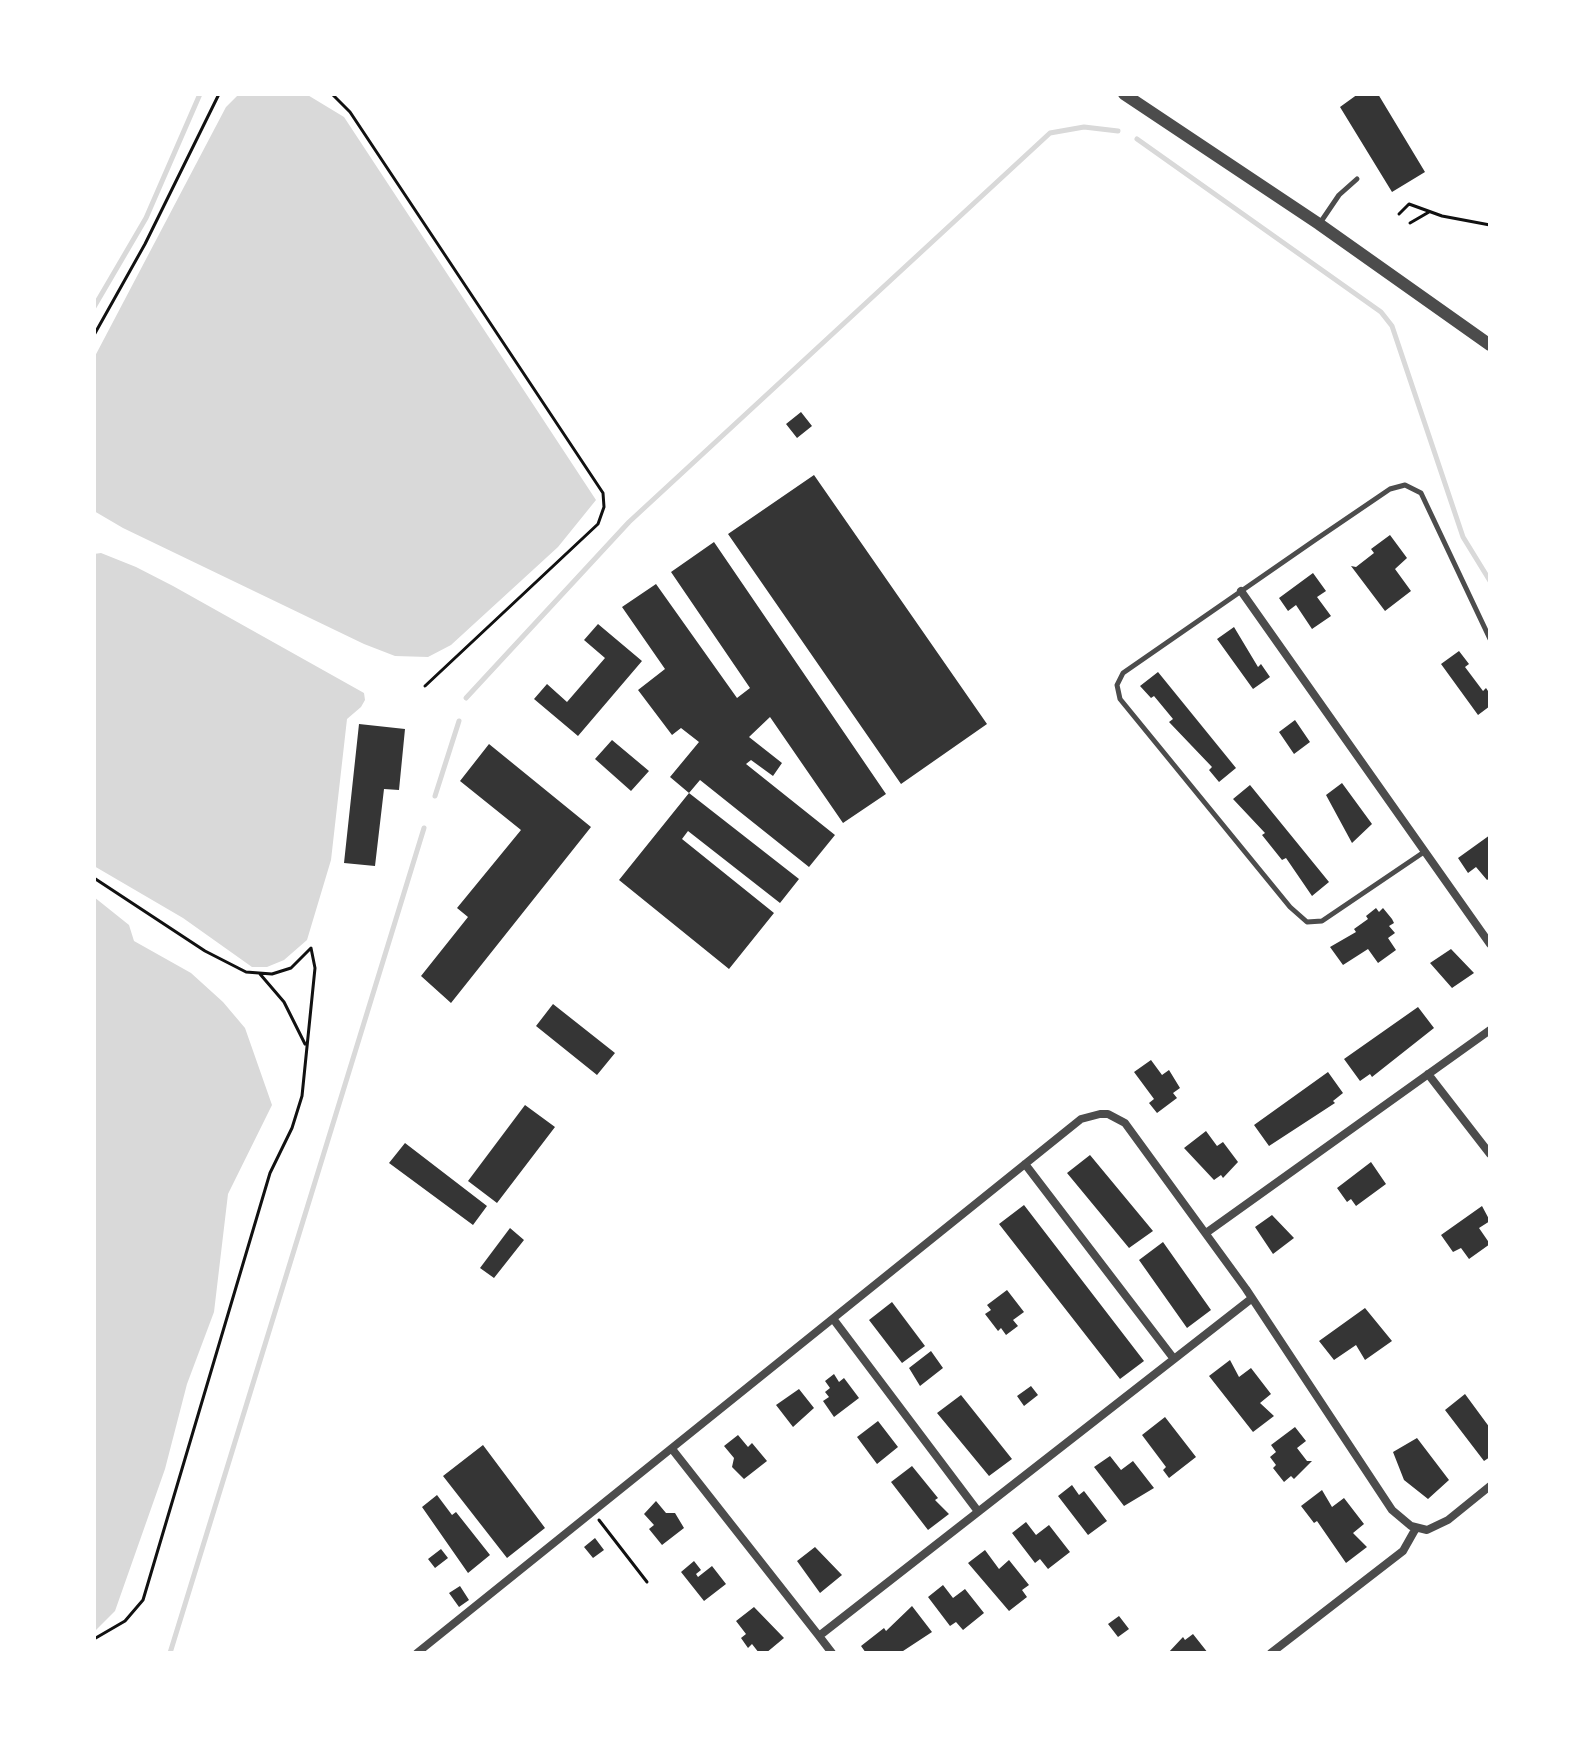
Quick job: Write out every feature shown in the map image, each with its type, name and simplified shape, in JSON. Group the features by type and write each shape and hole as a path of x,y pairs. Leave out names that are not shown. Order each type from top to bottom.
{"street":[{"path":"1124,94 1319,224 1490,345"},
{"path":"1241,591 1490,944"},
{"path":"1206,1233 1490,1030"},
{"path":"1428,1074 1490,1154"},
{"path":"417,1653 1081,1119 1108,1114 1125,1123 1206,1233 1392,1510 1416,1528 1437,1527 1490,1486"},
{"path":"1025,1164 1174,1359"},
{"path":"819,1636 1251,1299"},
{"path":"834,1320 977,1510"},
{"path":"672,1449 832,1653"},
{"path":"1271,1653 1403,1551 1416,1528"}],"lane":[{"path":"1319,224 1339,195 1357,179"},
{"path":"1424,852 1322,921 1307,922 1290,907 1120,699 1117,685 1123,673 1241,591 1390,489 1405,485 1421,493 1447,555 1490,639"}],"path":[{"path":"94,335 152,231 219,94"},
{"path":"332,94 350,112 603,493 604,507 598,524 425,686"},
{"path":"1399,214 1409,204 1429,212 1490,225"},
{"path":"1410,223 1429,212"},
{"path":"94,878 205,951 246,972 260,974 291,968 311,948 314,953 302,1096 258,1210 143,1600 125,1621 94,1639"},
{"path":"260,974 284,1002 305,1044"},
{"path":"592,1511 647,1582"}],"shaded area":[{"path":"239,94 306,94 344,117 596,500 558,547 451,645 428,657 395,656 364,644 123,528 94,511 94,358 226,107"},
{"path":"101,553 136,567 173,586 364,693 365,700 361,707 347,719 331,860 307,940 284,960 267,967 252,967 183,918 94,866 94,554"},
{"path":"94,897 129,925 134,941 191,973 223,1002 245,1028 272,1105 228,1194 214,1312 187,1384 165,1469 115,1611 94,1632"}],"building":[{"path":"1358,94 1378,94 1425,172 1392,192 1340,107"},
{"path":"801,412 812,426 797,438 786,424"},
{"path":"814,475 987,724 901,784 728,534"},
{"path":"1390,535 1407,558 1395,569 1411,591 1385,611 1351,566 1356,567 1374,553 1371,549"},
{"path":"714,542 886,794 843,823 770,717 749,737 782,763 773,776 751,760 746,764 835,835 809,867 700,780 689,793 670,777 699,742 681,728 672,735 638,690 665,669 622,607 656,584 737,698 750,688 671,572"},
{"path":"1313,573 1326,591 1317,597 1331,616 1312,629 1296,605 1288,611 1279,598"},
{"path":"598,624 642,661 578,736 534,699 547,684 567,702 605,658 584,640"},
{"path":"1234,627 1258,667 1261,664 1270,677 1253,689 1217,639"},
{"path":"1459,651 1469,664 1465,667 1483,691 1486,688 1490,694 1490,706 1478,715 1441,664"},
{"path":"1158,672 1236,768 1219,782 1209,770 1212,767 1169,722 1173,719 1154,696 1151,698 1140,686"},
{"path":"1295,720 1310,742 1294,754 1279,732"},
{"path":"359,724 405,729 399,790 384,789 375,866 344,863"},
{"path":"612,740 649,771 631,791 595,759"},
{"path":"489,744 591,827 451,1003 421,976 468,917 457,908 521,830 460,781"},
{"path":"1342,783 1372,824 1352,843 1326,795"},
{"path":"1250,785 1329,882 1312,896 1286,858 1282,860 1262,835 1265,833 1233,799"},
{"path":"689,793 799,879 780,903 688,831 682,839 774,913 729,969 619,880"},
{"path":"1490,835 1490,878 1487,880 1476,867 1468,873 1458,858"},
{"path":"1376,908 1379,912 1383,908 1394,923 1389,926 1395,933 1388,938 1396,950 1378,963 1368,949 1343,965 1330,947 1356,932 1354,929 1368,919 1366,916"},
{"path":"1451,949 1474,973 1452,988 1430,963"},
{"path":"553,1004 615,1053 597,1075 536,1026"},
{"path":"1418,1007 1434,1028 1372,1077 1370,1074 1360,1081 1344,1059"},
{"path":"1151,1060 1162,1075 1169,1070 1180,1088 1173,1093 1177,1098 1157,1113 1149,1103 1154,1099 1134,1072"},
{"path":"1328,1072 1343,1093 1333,1101 1335,1103 1269,1146 1254,1125"},
{"path":"525,1105 555,1127 497,1203 468,1181"},
{"path":"1206,1131 1217,1146 1223,1142 1238,1162 1223,1178 1221,1175 1214,1180 1184,1148"},
{"path":"405,1143 487,1206 473,1225 389,1163"},
{"path":"1090,1155 1153,1231 1129,1248 1067,1173"},
{"path":"1371,1162 1386,1184 1356,1206 1351,1199 1347,1202 1337,1188"},
{"path":"1024,1205 1144,1361 1120,1379 999,1224"},
{"path":"1482,1206 1490,1221 1479,1228 1490,1244 1469,1259 1461,1248 1453,1252 1441,1235"},
{"path":"1272,1215 1294,1238 1273,1254 1255,1227"},
{"path":"510,1228 524,1240 494,1278 480,1268"},
{"path":"1163,1242 1211,1310 1187,1328 1139,1260"},
{"path":"1007,1290 1024,1312 1013,1320 1018,1326 1006,1335 1001,1328 998,1331 985,1314 991,1310 987,1305"},
{"path":"892,1302 925,1346 902,1363 869,1320"},
{"path":"1365,1308 1392,1341 1365,1360 1356,1345 1334,1360 1319,1341"},
{"path":"931,1351 943,1368 920,1386 909,1368"},
{"path":"1230,1360 1239,1377 1251,1368 1271,1394 1260,1403 1274,1416 1253,1432 1209,1376"},
{"path":"834,1374 839,1382 844,1378 859,1398 834,1417 823,1401 829,1397 825,1392 830,1388 825,1381"},
{"path":"1031,1386 1038,1395 1024,1406 1017,1396"},
{"path":"799,1389 814,1408 793,1427 776,1405"},
{"path":"1465,1394 1490,1428 1490,1457 1484,1461 1445,1410"},
{"path":"961,1395 1012,1459 989,1476 937,1413"},
{"path":"1165,1417 1196,1457 1169,1478 1163,1470 1166,1467 1142,1435"},
{"path":"878,1421 898,1447 877,1464 857,1437"},
{"path":"1295,1427 1306,1441 1297,1448 1307,1461 1312,1461 1294,1479 1291,1476 1284,1482 1273,1468 1276,1465 1270,1457 1276,1452 1271,1445"},
{"path":"738,1435 748,1447 752,1443 767,1461 744,1479 732,1467 734,1458 724,1446"},
{"path":"1417,1438 1449,1480 1428,1499 1404,1480 1393,1452"},
{"path":"483,1445 545,1528 507,1558 443,1476"},
{"path":"1110,1456 1121,1470 1133,1461 1154,1488 1124,1506 1094,1467"},
{"path":"912,1466 938,1498 935,1500 949,1514 928,1530 891,1482"},
{"path":"1072,1485 1079,1495 1084,1491 1107,1521 1088,1535 1058,1496"},
{"path":"1322,1490 1332,1507 1344,1498 1364,1524 1353,1533 1367,1547 1346,1563 1317,1521 1314,1523 1301,1506"},
{"path":"437,1495 452,1515 456,1512 490,1555 468,1573 422,1507"},
{"path":"656,1501 666,1513 675,1513 684,1528 662,1545 649,1529 654,1525 644,1514"},
{"path":"1026,1522 1036,1535 1049,1525 1070,1552 1048,1569 1040,1559 1035,1563 1012,1533"},
{"path":"595,1538 604,1550 593,1558 584,1547"},
{"path":"815,1547 842,1575 820,1593 797,1561"},
{"path":"441,1549 448,1558 435,1568 428,1559"},
{"path":"985,1550 999,1569 1009,1560 1029,1585 1022,1590 1027,1597 1009,1611 968,1563"},
{"path":"694,1561 701,1570 696,1574 698,1577 712,1566 726,1584 704,1601 681,1572"},
{"path":"943,1585 953,1598 965,1589 984,1613 963,1630 956,1622 950,1626 928,1597"},
{"path":"460,1586 469,1600 459,1607 449,1593"},
{"path":"912,1606 932,1632 900,1653 866,1653 861,1646 884,1628 886,1631"},
{"path":"754,1607 784,1638 766,1653 759,1653 752,1644 748,1648 741,1638 746,1634 736,1621"},
{"path":"1119,1616 1129,1629 1118,1637 1108,1624"},
{"path":"1193,1634 1208,1653 1168,1653 1183,1637 1185,1640"}],"waterway":[{"path":"94,307 146,218 200,94"},
{"path":"466,698 629,522 1050,133 1084,127 1118,131"},
{"path":"1137,139 1381,312 1392,326 1463,537 1490,581"},
{"path":"435,796 459,721"},
{"path":"170,1653 424,828"}]}
